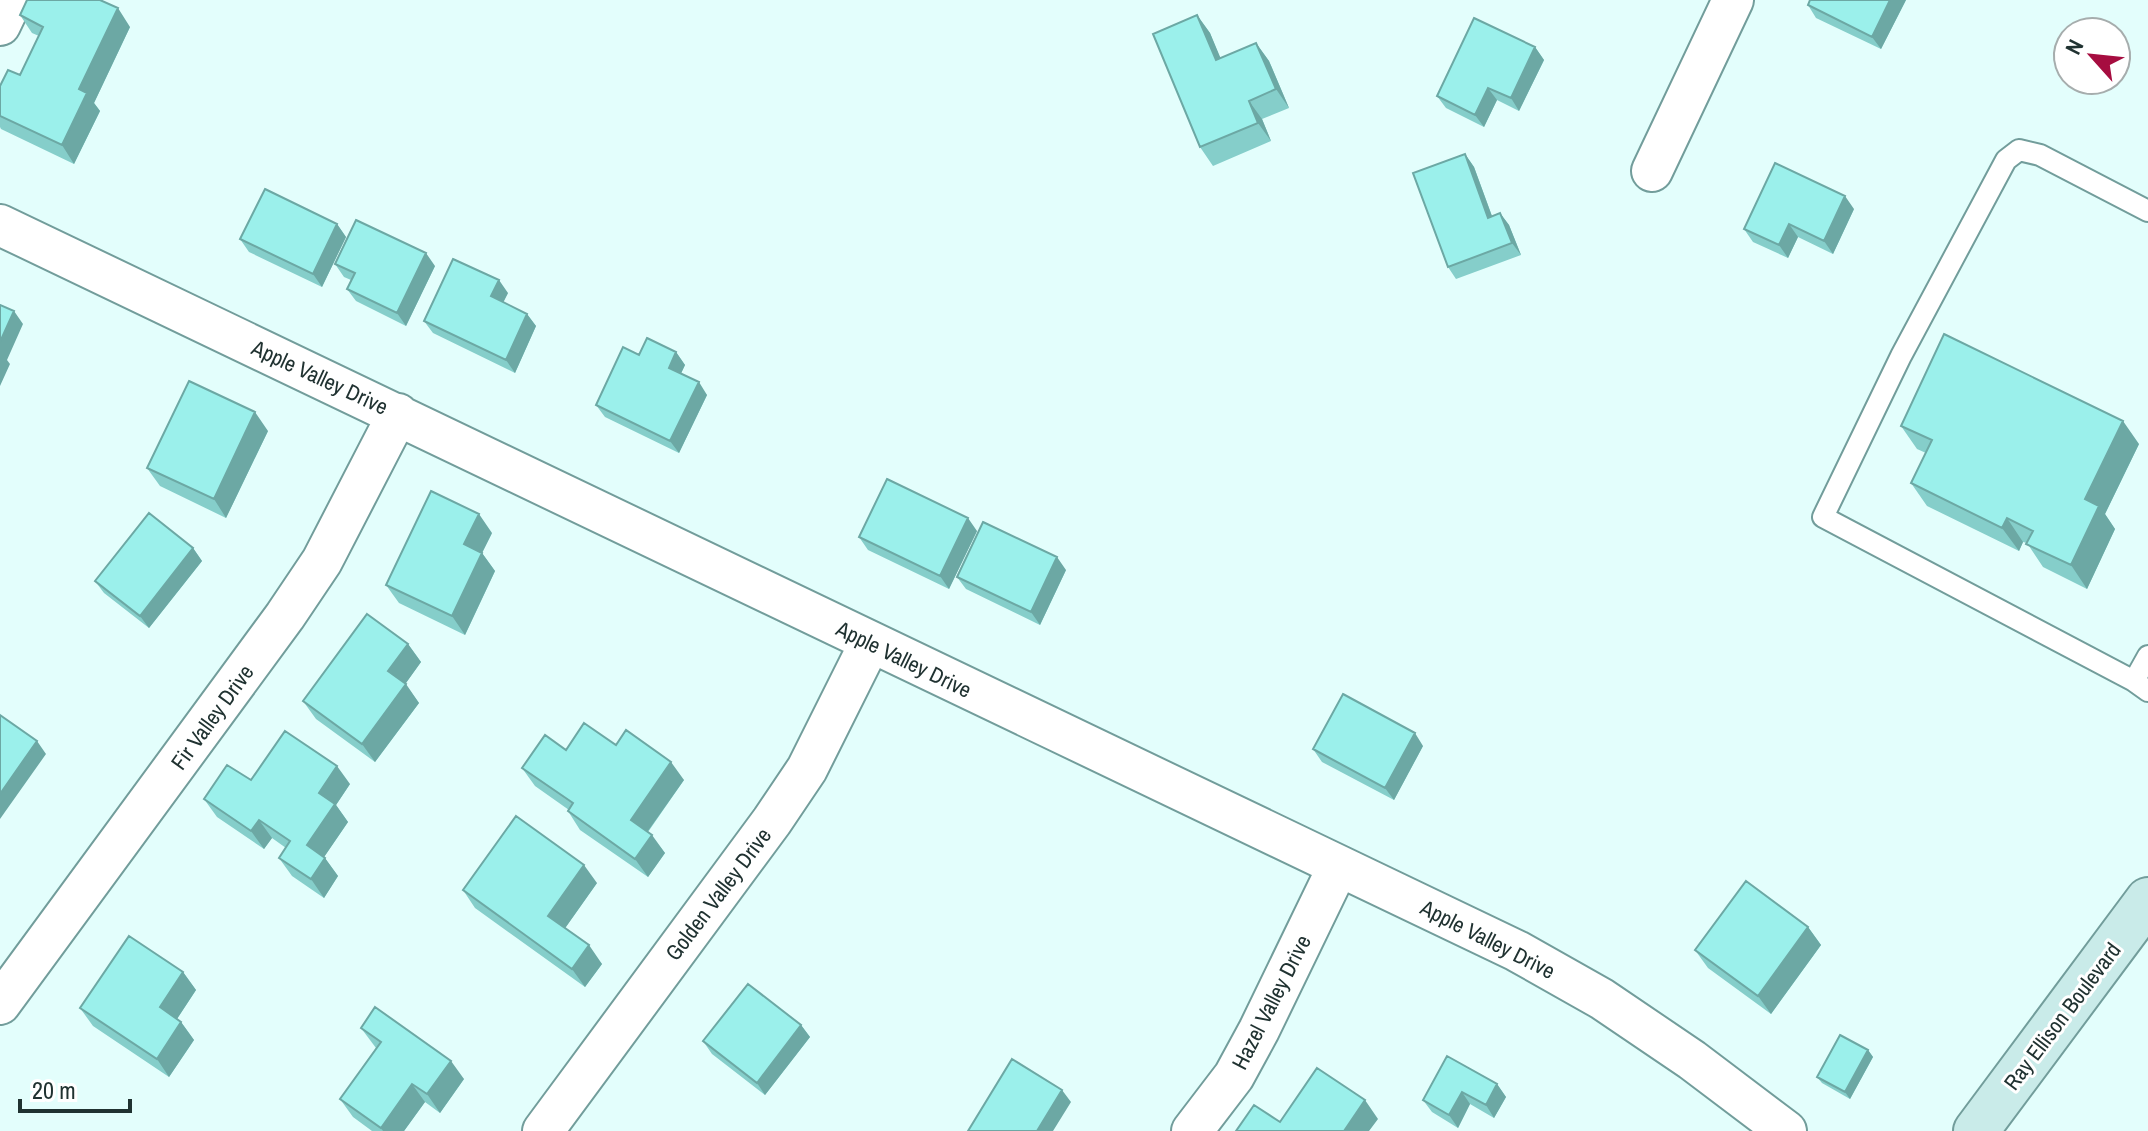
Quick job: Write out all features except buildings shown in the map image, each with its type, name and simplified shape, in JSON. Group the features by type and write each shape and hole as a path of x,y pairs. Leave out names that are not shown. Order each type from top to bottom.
{"main road":[{"name":"Ray Ellison Boulevard","path":"1976,1131 2148,900"}],"street":[{"path":"0,25 12,0"},
{"path":"1652,171 1733,0"},
{"name":"Apple Valley Drive","path":"0,225 1517,951 1602,999 1692,1060 1786,1131"},
{"name":"Fir Valley Drive","path":"0,1004 285,616 322,561 398,414"},
{"name":"Golden Valley Drive","path":"543,1131 781,808 807,769 870,643"},
{"name":"Hazel Valley Drive","path":"1192,1131 1234,1076 1338,867"}],"lane":[{"path":"2148,211 2040,155 2019,150 2006,160 1901,356 1823,517 2141,686 2148,656"}]}
